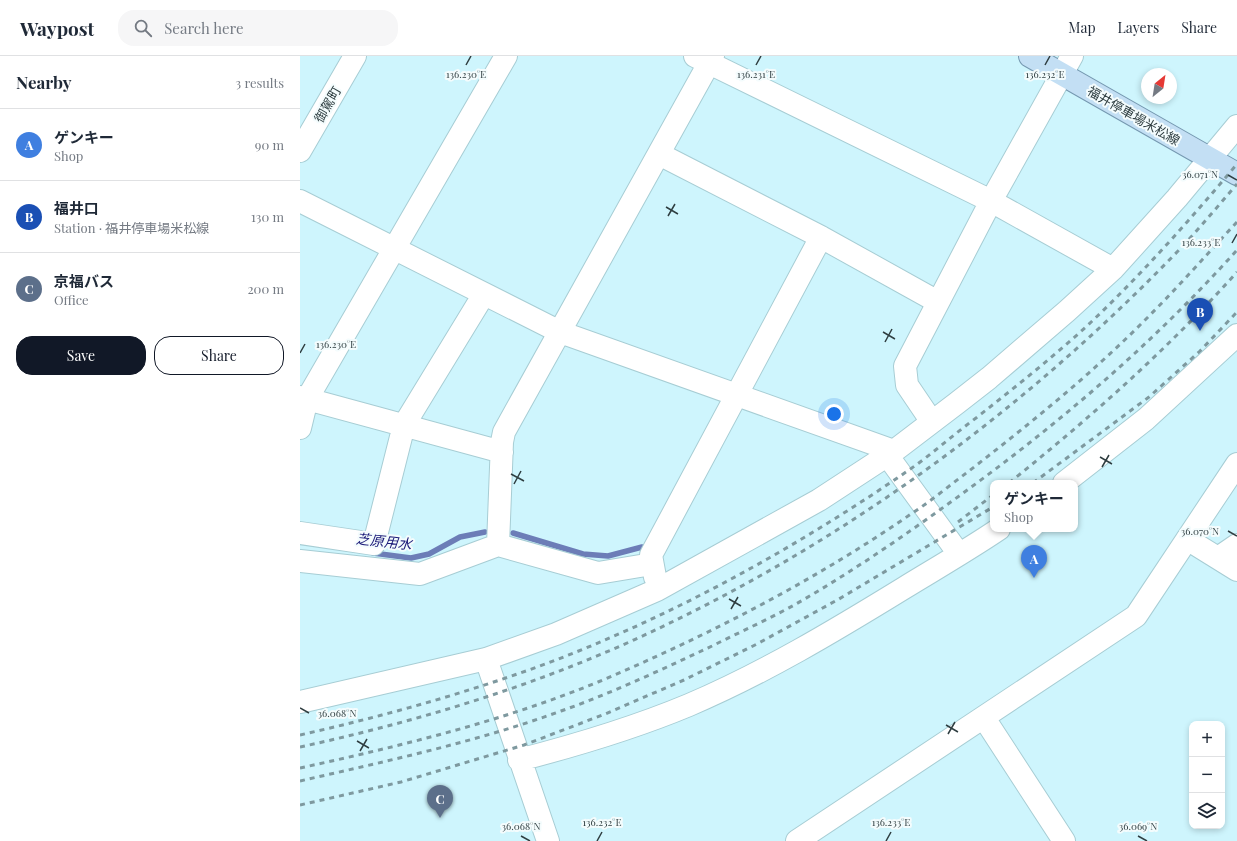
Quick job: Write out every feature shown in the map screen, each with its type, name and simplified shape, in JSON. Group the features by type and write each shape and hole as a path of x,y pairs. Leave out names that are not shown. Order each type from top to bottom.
{"main road":[{"name":"福井停車場米松線","path":"1030,56 1067,65 1210,159 1237,174"}],"street":[{"name":"御駕町","path":"300,151 355,56"},
{"path":"300,428 304,398 395,248 506,56"},
{"path":"498,545 504,432 659,154 706,58 991,201 1113,269"},
{"path":"932,422 907,384 905,366 991,201 1067,65"},
{"path":"300,702 486,659 556,634 657,590 819,500 891,453 932,422 989,378 1067,312 1113,269 1177,198 1237,126"},
{"path":"659,154 821,237 938,302"},
{"path":"300,201 560,332 738,395 891,453 959,554"},
{"path":"657,590 652,564 652,555 821,237"},
{"path":"300,533 374,544 404,425 484,294"},
{"path":"1068,480 1146,419 1237,335"},
{"path":"304,398 502,452"},
{"path":"797,841 1136,616 1236,468"},
{"path":"519,760 579,745 636,726 715,693 826,636 994,532"},
{"path":"1188,539 1237,570"},
{"path":"300,561 420,574 498,545 598,573 652,564"},
{"path":"1218,558 1237,545"},
{"path":"486,659 519,760 548,841"},
{"path":"984,718 1064,841"}],"waterway":[{"name":"芝原用水","path":"373,553 411,558 429,554 460,537 485,532"},
{"name":"芝原用水","path":"513,533 583,554 608,556 642,547"}],"railway":[{"path":"300,735 394,712 456,694 548,663 595,644 689,601 823,526 918,464 1047,361 1088,325 1146,267 1237,164"},
{"path":"300,747 396,724 444,710 539,679 585,661 676,620 746,584 813,545 879,503 943,458 1005,410 1122,306 1178,251 1237,184"},
{"path":"300,768 376,751 489,721 562,696 598,682 679,646 759,606 836,562 874,539 933,498 1039,415 1085,376 1107,357 1150,315 1237,222"},
{"path":"300,781 464,741 561,711 656,672 796,604 863,563 970,488 1076,405 1143,346 1207,283 1237,250"},
{"path":"1013,480 1128,382 1183,329 1237,272"},
{"path":"1037,480 1149,397 1200,351 1237,312"},
{"path":"958,522 990,497"},
{"path":"300,805 401,782 524,745 605,714 684,680 757,644 839,599 990,509"}],"place":[{"name":"福井口","path":"1200,331"},
{"name":"ゲンキー","path":"1034,578"},
{"name":"京福バス","path":"440,818"}]}
